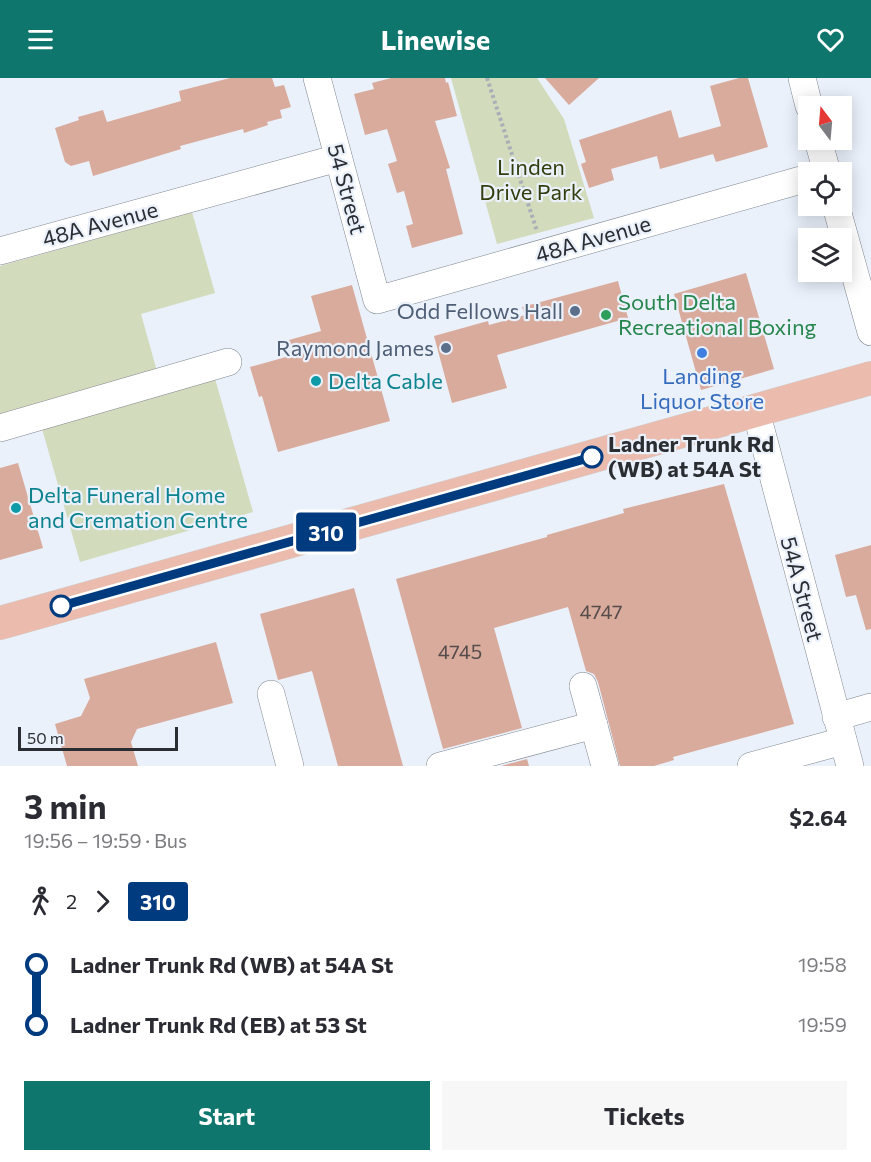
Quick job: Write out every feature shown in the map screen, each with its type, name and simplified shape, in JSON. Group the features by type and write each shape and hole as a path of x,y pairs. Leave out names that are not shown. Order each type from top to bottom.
{"main road":[{"path":"0,623 871,378"}],"street":[{"name":"54 Street","path":"316,78 377,300"},
{"path":"802,78 806,96"},
{"name":"48A Avenue","path":"0,251 339,158"},
{"name":"48A Avenue","path":"377,300 798,181"},
{"path":"839,216 871,332"},
{"path":"0,428 228,362"},
{"name":"54A Street","path":"756,411 843,741"},
{"path":"583,686 605,766"},
{"path":"271,694 290,766"},
{"path":"752,766 843,741 871,707"},
{"path":"440,766 594,725"}],"path":[{"path":"487,78 538,234"}],"green space":[{"name":"Linden Drive Park","path":"451,78 537,78 564,119 594,218 497,244"},
{"path":"192,212 215,293 141,314 158,375 0,420 0,266"},
{"path":"214,375 253,512 80,562 41,425"}],"building":[{"path":"230,78 272,78 275,87 284,85 291,107 280,110 282,118 267,122 268,125 244,133 243,129 180,146 181,149 93,176 89,161 71,166 65,162 55,128 79,120 78,117 103,110 107,122 181,101 179,91"},
{"path":"391,78 445,78 446,83 448,82 457,116 435,121 450,168 446,169 463,234 412,248 406,226 413,224 404,191 397,193 388,164 397,161 387,129 365,135 354,94 374,89 372,83"},
{"path":"545,78 599,78 569,105"},
{"path":"739,78 748,78 768,147 716,162 713,154 660,169 657,156 611,169 614,180 589,188 581,164 586,162 579,140 671,110 679,138 721,126 710,86"},
{"path":"746,273 774,369 701,390 674,294"},
{"path":"618,281 628,318 497,355 507,388 452,403 434,336 488,321 489,325 525,315 522,307"},
{"name":"Delta Cable","path":"352,285 390,421 278,452 262,396 259,397 250,367 293,355 289,340 321,331 311,296"},
{"name":"Delta Funeral Home and Cremation Centre","path":"18,463 43,548 0,560 0,468"},
{"path":"724,484 794,724 673,757 674,760 654,766 620,766 598,682 594,674 586,671 568,607 494,628 522,728 443,749 396,579 547,537 547,535 624,513 623,509"},
{"path":"871,545 871,629 866,630 856,595 846,597 835,555"},
{"path":"354,588 403,766 338,766 312,671 278,680 260,614"},
{"path":"216,642 233,703 137,729 131,742 138,766 67,766 55,724 81,716 90,698 84,679"},
{"path":"527,759 529,766 501,766"}],"bus line":[{"name":"310","path":"61,606 592,457"}],"place":[{"name":"Odd Fellows Hall","path":"575,311"},
{"name":"South Delta Recreational Boxing","path":"606,315"},
{"name":"Raymond James","path":"446,348"},
{"name":"Landing Liquor Store","path":"702,353"},
{"name":"Delta Cable","path":"316,381"},
{"name":"Ladner Trunk Rd (WB) at 54A St","path":"592,457"},
{"name":"Delta Funeral Home and Cremation Centre","path":"16,508"}]}
